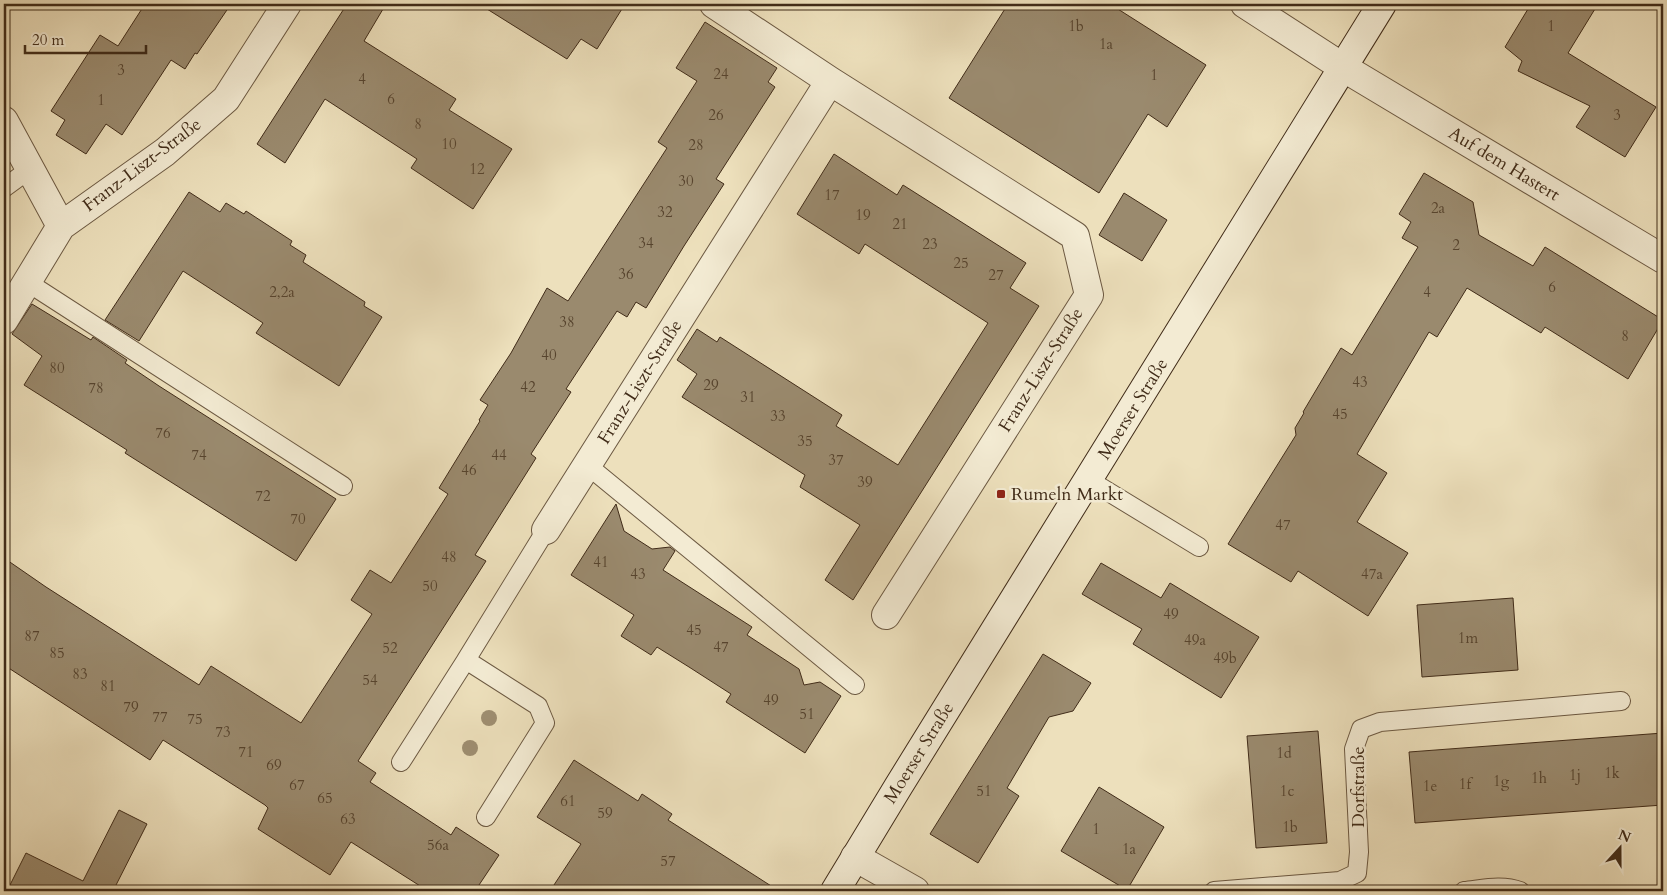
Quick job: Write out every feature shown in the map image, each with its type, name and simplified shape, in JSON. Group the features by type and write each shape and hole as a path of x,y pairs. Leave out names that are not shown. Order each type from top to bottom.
{"street":[{"name":"Franz-Liszt-Straße","path":"4,320 61,226 165,152 226,99 288,4"},
{"name":"Franz-Liszt-Straße","path":"714,4 830,82 1075,236 1089,295 886,615"},
{"name":"Auf dem Hastert","path":"1245,4 1344,68 1663,259"},
{"name":"Moerser Straße","path":"835,891 1382,4"},
{"name":"Franz-Liszt-Straße","path":"546,530 830,82"},
{"path":"4,121 61,226"},
{"path":"856,857 915,891"}],"lane":[{"path":"4,188 30,169"},
{"path":"27,282 343,486"},
{"path":"587,465 854,685"},
{"path":"1089,480 1199,547"},
{"path":"401,762 546,530"},
{"path":"466,660 538,706 545,723 486,817"},
{"name":"Dorfstraße","path":"1214,891 1340,881 1357,873 1359,852 1354,749 1361,729 1380,722 1621,701"},
{"path":"1464,891 1499,887 1520,891"}],"building":[{"path":"145,4 231,4 185,69 171,60 122,135 106,124 86,154 56,135 65,120 51,111 100,35 118,46"},
{"path":"347,4 386,4 364,41 456,99 449,110 512,149 473,209 411,168 417,159 325,99 285,163 257,144"},
{"path":"479,4 625,4 597,49 581,39 567,59"},
{"path":"1008,4 1110,4 1206,65 1167,127 1148,114 1099,193 949,98"},
{"path":"1531,4 1598,4 1568,53 1656,107 1625,157 1576,127 1590,106 1518,71 1522,61 1505,47"},
{"path":"705,22 777,68 768,82 775,87 716,179 724,184 646,308 636,302 627,317 617,311 566,389 571,392 531,454 536,458 475,555 486,561 358,761 376,773 370,782 451,835 456,827 499,855 475,891 428,891 351,842 330,875 258,829 268,808 265,805 163,740 150,760 4,665 4,558 199,685 211,666 301,723 372,614 351,600 370,570 391,583 448,494 439,488 488,405 480,400 511,353 547,288 568,301 667,148 658,142 697,81 676,68"},
{"path":"834,154 897,195 903,185 1026,263 1010,288 1039,306 853,600 825,580 860,525 800,487 805,475 682,397 697,374 677,360 697,329 717,342 720,337 842,415 836,426 898,465 988,323 865,244 859,254 797,214"},
{"path":"1424,173 1473,202 1479,235 1533,266 1545,247 1663,320 1628,379 1545,327 1541,333 1467,288 1437,337 1429,332 1357,454 1387,473 1357,522 1408,553 1368,616 1298,571 1291,582 1228,544 1296,435 1295,428 1303,412 1341,348 1352,355 1418,247 1402,238 1411,222 1399,214"},
{"path":"189,192 220,212 226,203 244,214 246,211 292,241 290,245 306,255 303,262 365,302 364,306 382,317 339,386 256,333 263,323 183,271 139,341 105,320"},
{"path":"1124,193 1167,220 1142,261 1099,235"},
{"path":"32,304 91,340 93,337 127,360 125,363 159,386 336,499 296,561 125,453 127,450 24,385 42,356 12,334"},
{"path":"616,504 624,531 652,549 670,547 675,551 663,570 752,627 747,635 799,669 804,685 820,682 841,696 805,753 726,702 731,694 689,667 657,647 651,655 621,636 634,615 571,575"},
{"path":"1101,563 1161,598 1170,583 1259,637 1221,698 1133,644 1142,629 1082,594"},
{"path":"1513,598 1518,670 1422,677 1417,605"},
{"path":"1043,654 1091,683 1073,711 1049,717 1007,788 1019,796 978,863 930,834"},
{"path":"1318,731 1327,843 1256,848 1247,736"},
{"path":"1663,733 1663,805 1415,823 1409,752"},
{"path":"574,760 638,801 642,794 672,814 668,820 779,891 550,891 581,844 537,817"},
{"path":"1099,787 1164,827 1127,890 1061,851"},
{"path":"119,810 147,824 113,891 7,891 26,853 83,881"}],"place":[{"name":"Rumeln Markt","path":"1001,494"}]}
